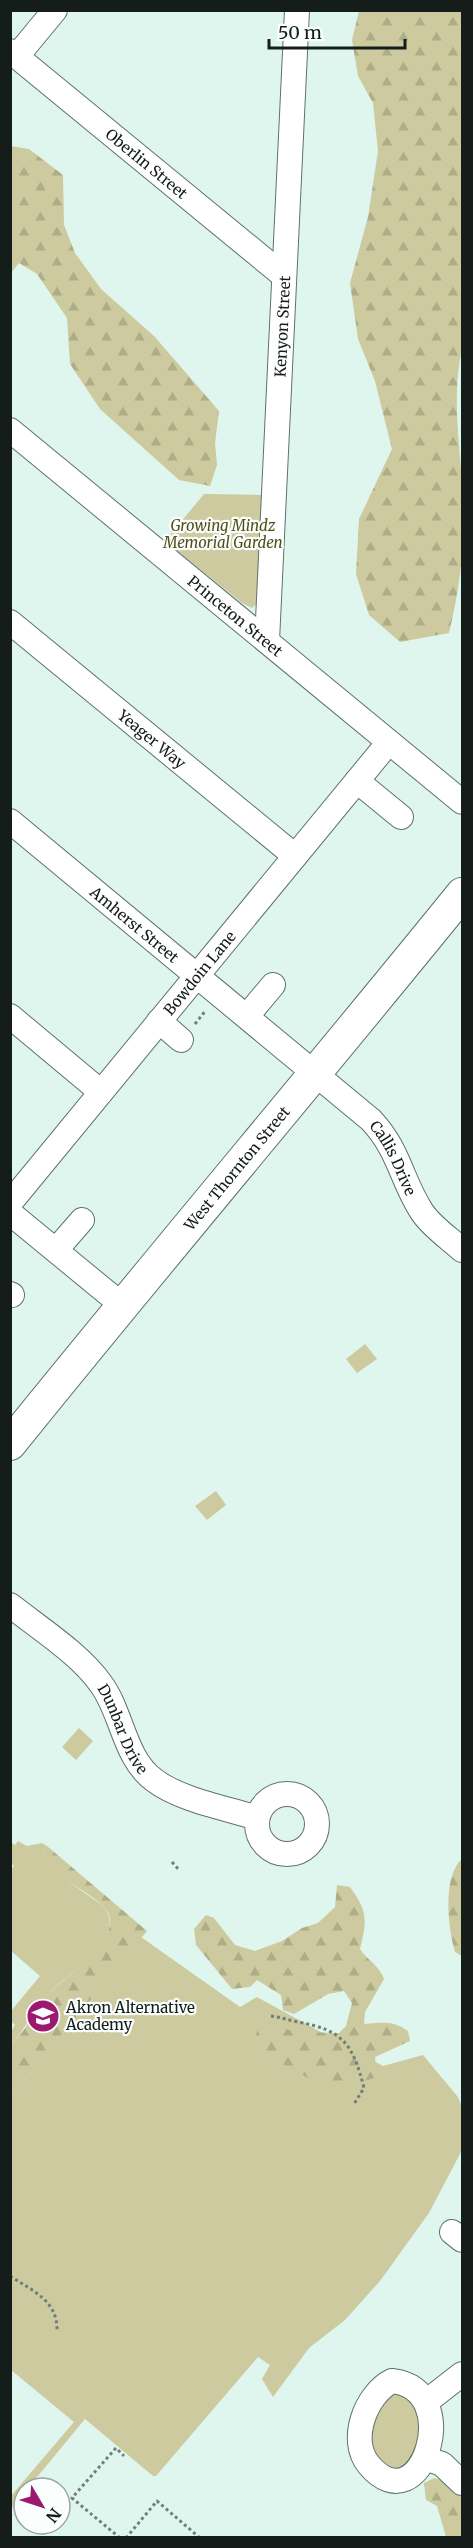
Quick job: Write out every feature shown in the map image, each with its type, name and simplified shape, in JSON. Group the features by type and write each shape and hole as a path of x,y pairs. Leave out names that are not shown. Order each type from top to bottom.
{"main road":[{"name":"West Thornton Street","path":"10,1444 462,894"}],"street":[{"path":"14,54 55,10"},
{"name":"Kenyon Street","path":"267,641 297,10"},
{"name":"Oberlin Street","path":"14,54 284,276"},
{"name":"Princeton Street","path":"10,430 462,802"},
{"name":"Yeager Way","path":"10,622 295,856"},
{"name":"Bowdoin Lane","path":"10,1203 389,742"},
{"path":"357,781 401,817"},
{"name":"Amherst Street","path":"10,820 316,1074"},
{"path":"247,1016 273,985"},
{"path":"10,1016 101,1092"},
{"path":"159,1021 188,1032"},
{"name":"Callis Drive","path":"316,1074 381,1130 397,1155 422,1212 431,1224 462,1250"},
{"path":"10,1213 122,1305"},
{"path":"56,1250 82,1220"},
{"name":"Dunbar Drive","path":"10,1605 94,1675 110,1700 135,1758 153,1780 179,1793 257,1818"},
{"path":"426,2402 462,2374"},
{"path":"392,2381 412,2386 426,2402 431,2421 425,2458 414,2474 406,2480 390,2480 382,2477 365,2460 360,2436 368,2404 373,2395 392,2381"},
{"path":"425,2458 442,2464 462,2483"}],"path":[{"path":"188,1032 209,1007"},
{"path":"172,1862 180,1871"},
{"path":"271,2016 320,2025 336,2034 350,2048 364,2088 354,2104"},
{"path":"10,2276 50,2305 58,2318 57,2331"},
{"path":"120,2538 72,2498 116,2448 124,2456"},
{"path":"126,2538 157,2501 200,2538"}],"green space":[{"path":"359,11 462,11 462,349 457,398 464,520 462,558 449,633 400,642 369,615 356,574 359,519 392,449 375,381 358,339 350,283 368,217 378,151 373,103 358,76 352,40"},
{"path":"11,146 29,149 63,175 64,225 75,253 101,289 154,336 219,411 215,443 217,465 210,486 179,480 100,409 70,364 67,318 37,274 19,263 11,273"},
{"name":"Growing Mindz Memorial Garden","path":"204,494 264,495 259,602 252,608 242,603 165,541"},
{"path":"365,1344 377,1359 357,1373 346,1359"},
{"path":"216,1491 226,1505 207,1520 195,1506"},
{"path":"79,1728 93,1741 76,1760 62,1747"},
{"path":"18,1841 27,1846 42,1843 47,1846 44,1851 55,1868 62,1876 104,1907 109,1918 108,1930 93,1954 44,1998 11,2045 11,2031 15,2025 11,2021 11,2011 40,1976 11,1951 10,1870 14,1866 11,1863 10,1842 15,1845"},
{"path":"47,1846 147,1931 11,2096 11,2045 25,2029 40,2003 90,1956 109,1930 110,1917 103,1906 55,1869 44,1851"},
{"path":"462,1859 462,1956 455,1952 450,1930 448,1903 451,1877"},
{"path":"337,1885 350,1887 360,1903 365,1923 360,1949 380,1970 384,1979 365,2012 364,2024 397,2025 408,2031 410,2041 375,2057 377,2077 347,2087 318,2085 294,2069 271,2060 253,2048 260,2019 295,2032 339,2033 346,2026 352,2003 344,1991 328,1994 294,2014 283,2010 281,1995 257,1980 250,1987 232,1989 196,1945 194,1929 206,1915 214,1918 235,1945 255,1951 282,1941 302,1928 318,1923 335,1907"},
{"path":"141,1937 240,2007 257,1997 383,2066 423,2055 458,2097 462,2107 462,2150 429,2213 380,2281 345,2320 309,2348 273,2397 262,2379 270,2365 258,2357 156,2476 153,2476 85,2419 38,2476 28,2476 74,2422 11,2370 11,2096"},
{"path":"395,2391 407,2393 418,2409 418,2450 406,2469 385,2467 372,2448 372,2433 377,2408"},
{"path":"434,2478 458,2484 462,2491 462,2537 446,2537 437,2506 426,2500 424,2483"}],"place":[{"name":"Akron Alternative Academy","path":"43,2016"}]}
